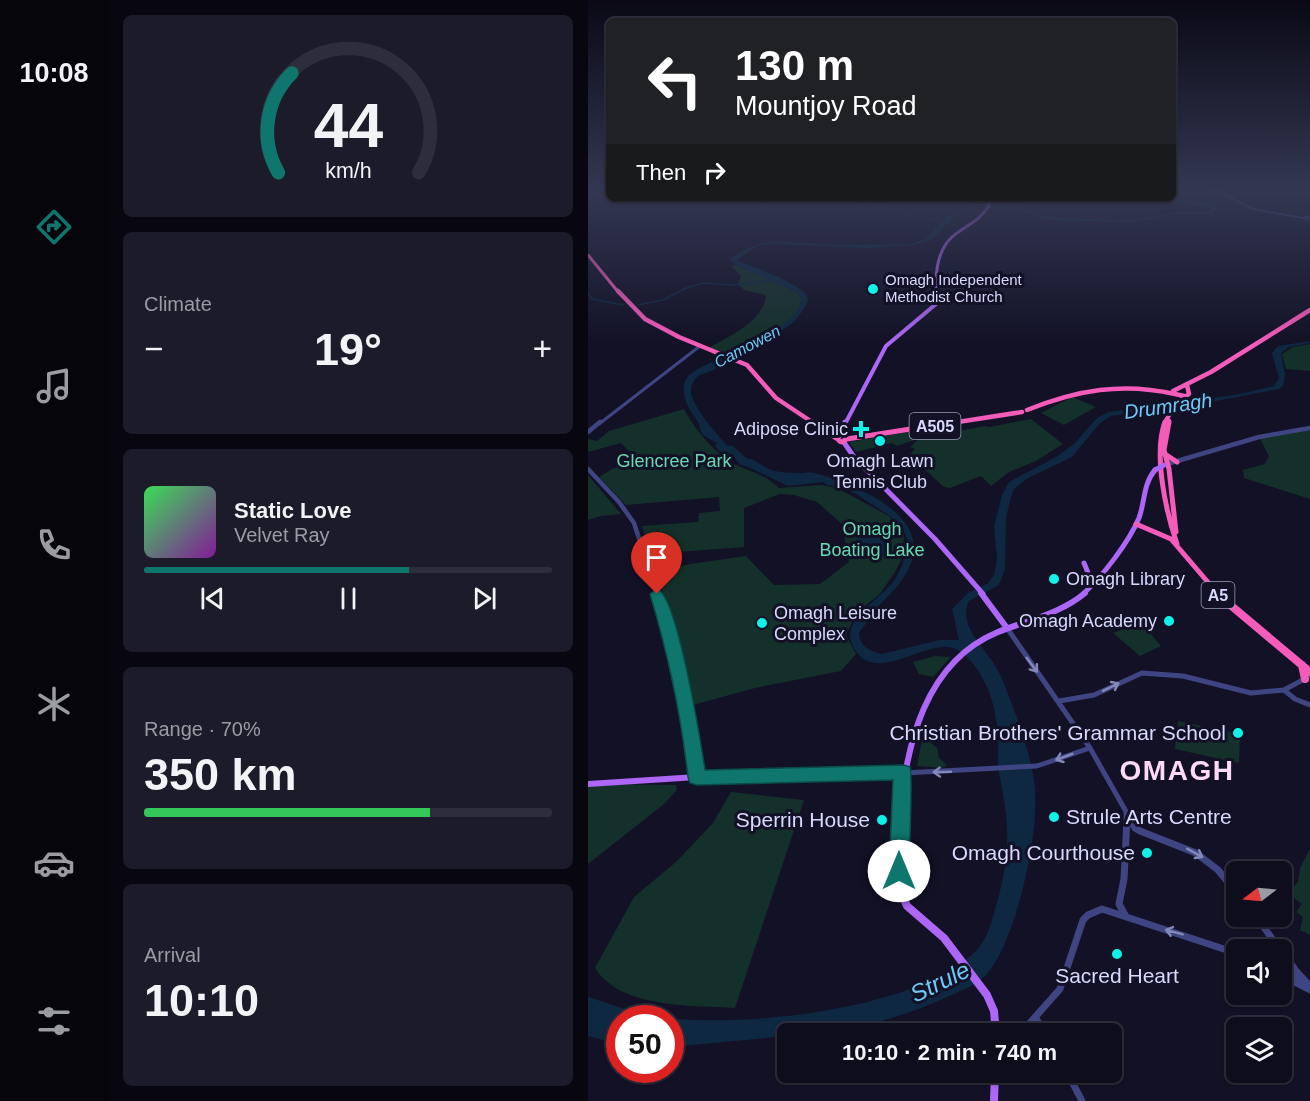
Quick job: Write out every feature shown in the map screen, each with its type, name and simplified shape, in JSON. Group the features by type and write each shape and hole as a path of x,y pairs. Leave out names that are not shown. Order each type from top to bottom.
{"highway":[{"path":"588,255 636,311 673,335 732,357 749,367 763,387 776,398 842,438"},
{"path":"1179,395 1187,387 1310,310"},
{"name":"A505","path":"842,438 1024,411 1058,397 1088,389 1113,386 1164,391 1179,395"},
{"name":"A5","path":"1187,387 1189,394 1179,395 1161,434 1159,458 1175,538 1180,549 1215,592 1301,665 1308,677"},
{"path":"1171,413 1165,453 1175,522 1175,538"},
{"path":"1165,453 1168,458 1177,462"},
{"path":"1136,524 1161,528 1171,522"},
{"path":"1136,524 1161,533 1171,539 1180,549"}],"main road":[{"path":"948,241 935,268 936,303 886,346 869,381 847,416 842,438 976,587 1006,628"},
{"path":"995,1023 994,1011 987,995 957,952 907,906 902,898 899,864 901,790 924,705 941,675 959,657 983,640 1006,628 1049,613 1079,599 1093,585 1136,524 1143,506 1147,480 1155,470 1166,465"},
{"path":"1084,563 1093,585"},
{"path":"588,784 697,777 904,773"},
{"path":"994,1101 995,1083"}],"street":[{"path":"588,432 700,346"},
{"path":"1166,465 1258,437 1310,428"},
{"path":"588,469 622,506 634,523 672,643 690,719 697,777"},
{"path":"1006,628 1090,748 1127,816 1136,828 1143,835 1191,850 1208,861 1226,881"},
{"path":"1059,701 1094,695 1142,674 1152,673 1191,678 1251,693 1284,690 1308,677"},
{"path":"1284,690 1295,699 1310,705"},
{"path":"904,773 1038,766 1090,748"},
{"path":"1125,915 1119,904 1124,879 1127,816"},
{"path":"1028,1023 1060,989 1083,920 1088,915 1102,909 1226,950"},
{"path":"1292,965 1310,988"},
{"path":"1294,968 1297,983"},
{"path":"1292,980 1310,988"},
{"path":"1035,1017 1039,1023"},
{"path":"1072,1083 1082,1101"}],"green space":[{"path":"737,265 798,293 802,299 798,310 782,327 726,355 707,349 752,321 763,305 766,295 744,290 738,284 741,276 731,266"},
{"path":"1310,344 1310,371 1286,369 1282,354 1293,347"},
{"path":"1072,397 1096,407 1064,425 1041,413"},
{"path":"684,409 706,440 727,460 763,476 779,488 821,485 837,488 889,516 904,535 902,558 895,572 880,594 856,613 846,635 856,654 841,671 755,688 693,705 657,572 690,564 746,556 774,585 820,584 849,562 842,524 817,502 794,495 780,494 744,508 744,547 650,554 642,526 698,522 699,513 720,511 719,497 626,505 599,477 612,469 637,460 621,443 588,452 588,439 597,441 609,431"},
{"path":"1031,419 1063,444 1036,461 1009,472 991,486 981,476 950,488 944,487 909,455 915,449 910,447 920,438 897,446 892,443 856,452 849,442 908,432 917,433 922,438"},
{"path":"1310,428 1310,499 1244,478 1243,470 1265,464 1269,456 1259,437"},
{"path":"588,475 621,514 588,520"},
{"path":"1141,622 1161,646 1140,656 1113,633"},
{"path":"935,656 951,657 933,677 919,674 913,662"},
{"path":"1178,721 1240,734 1239,763 1175,749"},
{"path":"923,735 937,748 939,758 947,765 942,768 917,766"},
{"path":"588,784 676,785 677,790 664,804 588,864"},
{"path":"731,792 804,800 735,1008 658,1002 622,991 607,981 595,968 634,897 676,862 713,823"},
{"path":"1310,849 1310,935 1300,930 1303,917 1296,912 1302,904 1292,897 1292,888 1298,882 1300,868"}],"water":[{"path":"772,241 842,245 910,244 925,241 915,245 866,248 773,244 758,246 736,260 793,285 807,295 808,301 801,313 783,330 725,361 715,370 698,376 691,388 695,404 712,428 728,446 733,446 746,458 774,471 813,472 848,484 884,503 909,529 914,545 908,570 859,632 859,637 866,647 882,654 939,640 959,640 952,609 968,593 987,584 994,575 997,559 994,526 1002,495 1009,482 1056,457 1075,443 1097,418 1109,412 1235,395 1274,386 1279,378 1272,353 1278,346 1310,341 1310,343 1289,347 1281,353 1285,375 1283,386 1279,389 1216,401 1111,416 1100,423 1072,457 1026,479 1013,490 1006,517 1005,569 999,585 969,601 966,611 974,637 997,669 1016,715 1032,771 1035,810 1029,860 1015,915 996,960 985,976 976,983 926,1006 872,1023 777,1023 777,1037 684,1046 684,1019 772,1018 821,1011 869,1002 912,988 949,971 981,946 991,924 1001,888 1006,855 1007,825 998,769 997,724 989,693 978,670 966,657 953,648 941,647 885,663 872,662 861,657 852,644 850,635 852,626 900,571 909,544 905,533 890,516 842,487 826,485 824,482 788,486 740,465 732,454 720,452 715,446 717,443 703,435 684,394 688,376 717,359 770,334 796,312 802,299 798,293 749,271 729,259 747,248"},
{"path":"875,528 884,534 887,540 891,550 887,555 873,557 867,549 861,550 857,547 857,535 866,529"},
{"path":"588,997 613,1005 606,1005 606,1041 588,1036"}],"waterway":[{"path":"638,305 663,300 686,288 704,283 734,285 771,280"},
{"path":"588,293 592,299 623,305"}],"place":[{"name":"Omagh Independent Methodist Church","path":"873,289"},
{"name":"Adipose Clinic","path":"861,429"},
{"name":"Omagh Lawn Tennis Club","path":"880,441"},
{"name":"Omagh Library","path":"1054,579"},
{"name":"Omagh Academy","path":"1169,621"},
{"name":"Omagh Leisure Complex","path":"762,623"},
{"name":"Christian Brothers' Grammar School","path":"1238,733"},
{"name":"Strule Arts Centre","path":"1054,817"},
{"name":"Sperrin House","path":"882,820"},
{"name":"Omagh Courthouse","path":"1147,853"},
{"name":"Sacred Heart","path":"1117,954"}],"district":[{"name":"OMAGH","path":"1177,770"}],"route":[{"path":"657,594 672,643 690,719 697,777 904,773 901,790 899,871"}],"water label":[{"name":"Camowen","path":"747,346"},
{"name":"Drumragh","path":"1168,406"},
{"name":"Strule","path":"940,982"}],"park label":[{"name":"Glencree Park","path":"674,461"},
{"name":"Omagh Boating Lake","path":"872,539"}]}
